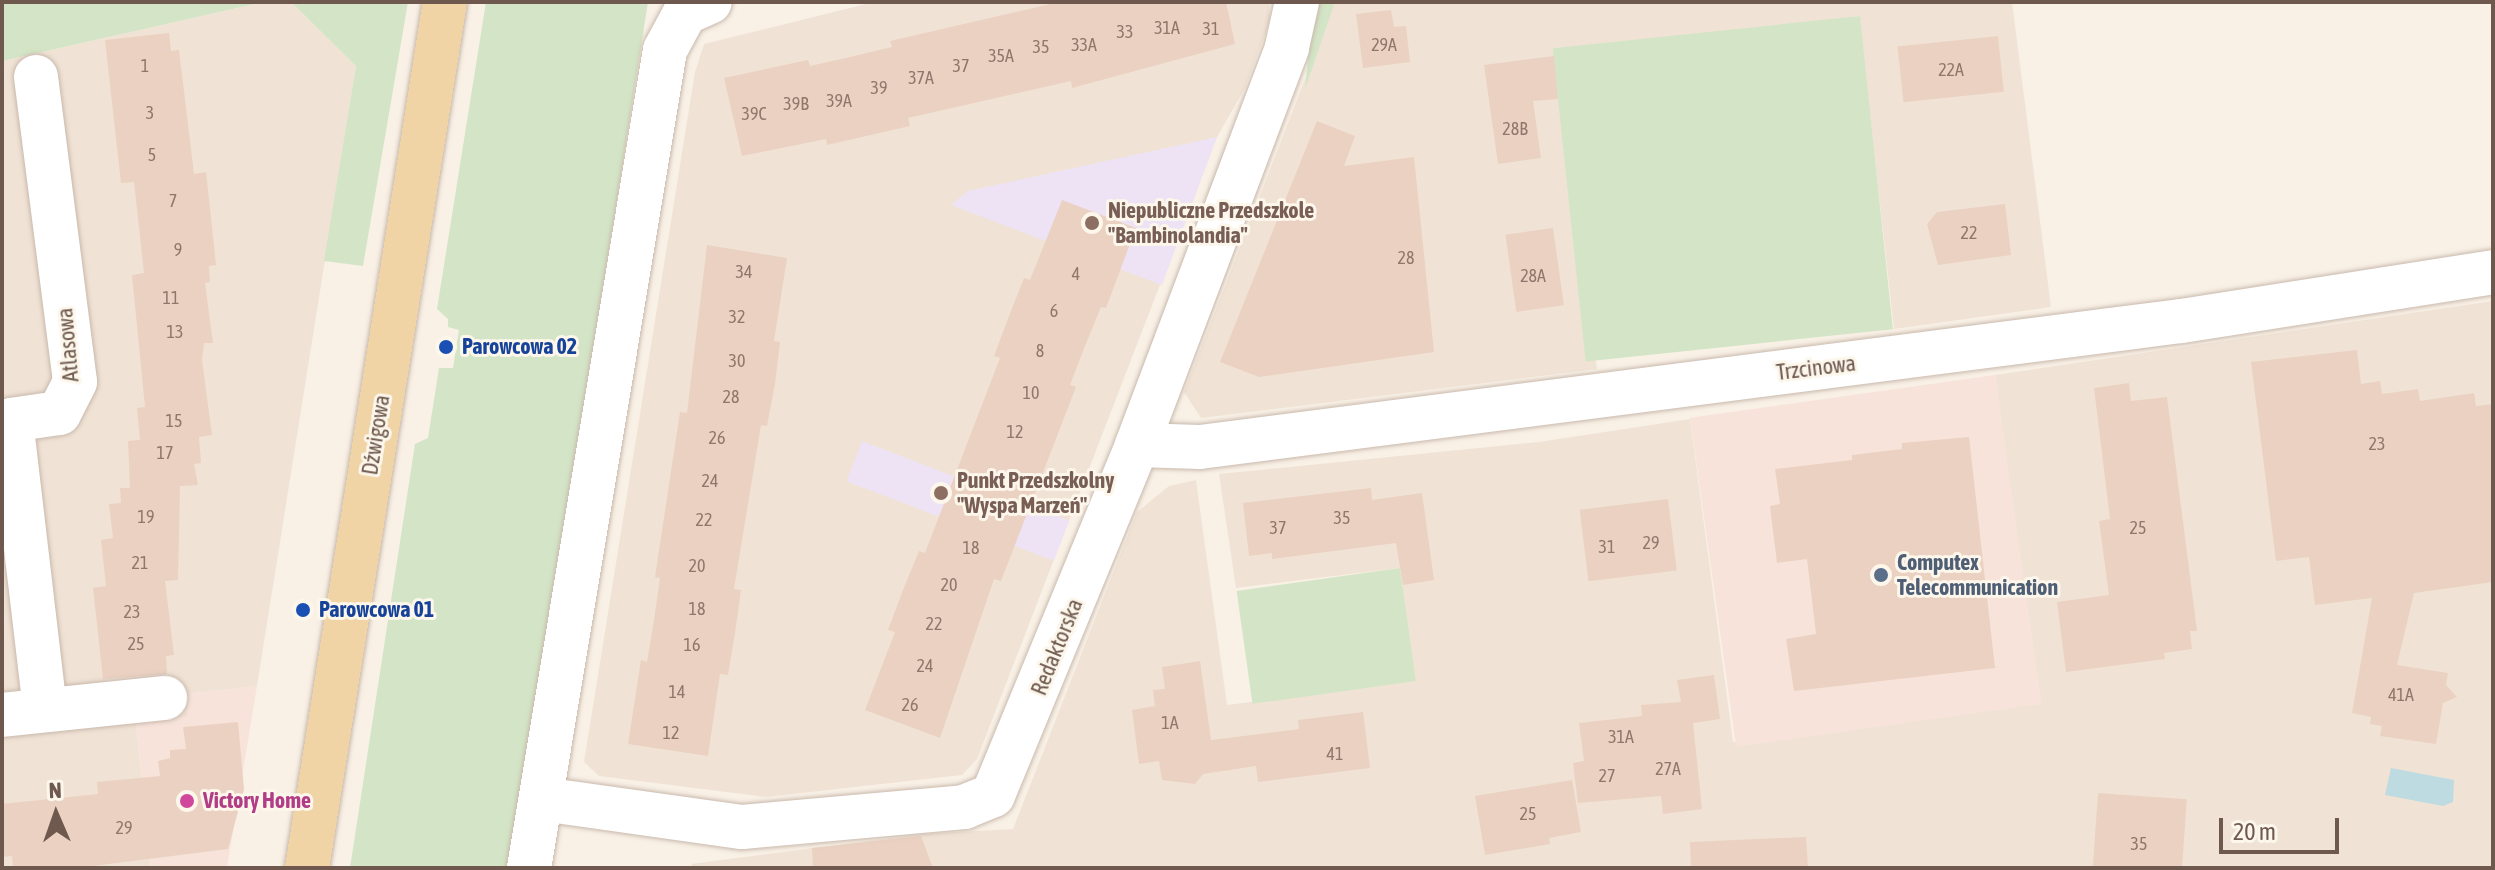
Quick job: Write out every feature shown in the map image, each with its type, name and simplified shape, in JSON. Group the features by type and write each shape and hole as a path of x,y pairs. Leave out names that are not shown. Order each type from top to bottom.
{"main road":[{"name":"Dźwigowa","path":"307,868 445,2"}],"street":[{"path":"529,868 665,50 685,13 710,2"},
{"name":"Redaktorska","path":"542,799 742,827 964,807 993,795 1006,776 1137,445 1287,47 1297,2"},
{"name":"Atlasowa","path":"36,77 75,382 59,413 6,421 45,710"},
{"name":"Trzcinowa","path":"1137,445 1178,450 2181,321 2493,272"},
{"path":"2,715 165,698"}],"shaded area":[{"path":"264,2 291,2 356,66 257,686 187,694 187,717 136,724 151,868 2,868 2,61"},
{"path":"874,2 1269,2 1270,20 1245,88 1217,137 977,759 962,775 766,797 599,776 584,762 695,72 704,44"},
{"path":"1335,2 2012,2 2051,307 1894,329 1859,16 1554,57 1597,369 1201,418 1184,392"},
{"name":"Niepubliczne Przedszkole \"Bambinolandia\"","path":"1217,137 1162,285 951,205 968,191"},
{"path":"2493,301 2493,868 694,868 691,864 920,834 1013,829 1137,512 1169,486 1196,480 1227,705 1415,681 1400,568 1236,588 1219,474 1539,442 1690,419 1733,742 2038,704 1995,375"},
{"path":"1995,375 2041,704 1736,747 1690,418"},
{"name":"Punkt Przedszkolny \"Wyspa Marzeń\"","path":"862,441 1069,521 1054,561 847,481"},
{"path":"257,686 227,868 151,868 136,724 187,717 186,694"}],"green space":[{"path":"2,2 264,2 2,61"},
{"path":"291,2 408,2 363,266 324,261 356,66"},
{"path":"486,2 648,2 512,868 350,868 415,444 428,438 439,368 453,368 459,330 448,327 448,319 437,309"},
{"path":"1311,2 1335,2 1305,89 1311,28"},
{"path":"1860,16 1893,329 1586,362 1553,48"},
{"path":"1400,568 1416,681 1252,704 1237,591"}],"water":[{"path":"2391,768 2454,780 2453,802 2443,806 2385,795"}],"building":[{"path":"1059,2 1226,2 1235,44 1072,88 1071,81 908,118 910,126 827,145 826,139 742,156 724,78 808,60 810,66 850,57 892,47 890,41"},
{"path":"1391,10 1394,27 1406,26 1410,62 1363,68 1356,14"},
{"path":"169,33 171,51 179,50 194,174 206,172 212,227 216,265 209,266 210,282 205,283 213,343 204,343 202,360 212,435 199,437 201,463 194,464 198,485 180,486 178,580 165,581 174,655 166,656 167,674 103,679 93,588 106,586 101,540 113,538 109,504 121,503 120,488 130,488 128,441 140,440 137,408 145,407 132,275 144,273 139,227 134,182 121,183 105,40"},
{"path":"1998,36 2004,92 1903,102 1898,47"},
{"path":"1554,56 1558,99 1533,101 1541,158 1498,164 1484,65"},
{"path":"1317,121 1355,136 1344,166 1414,157 1434,352 1259,377 1220,362"},
{"path":"1062,200 1136,228 1106,308 1101,307 1070,385 1076,387 1001,581 994,579 940,738 865,710 895,632 888,630 903,590 919,551 925,553 1000,358 994,356 1009,316 1024,278 1030,280"},
{"path":"2005,204 2011,255 1938,265 1927,224 1937,212"},
{"path":"1553,228 1564,305 1516,312 1505,235"},
{"path":"707,245 787,258 774,341 780,342 775,384 767,426 761,425 734,589 741,590 735,633 728,675 720,674 708,756 628,744 641,660 647,662 654,620 660,578 655,577 680,412 687,413"},
{"path":"2357,350 2361,384 2380,381 2382,394 2418,389 2420,401 2474,393 2476,406 2493,404 2493,582 2414,593 2397,665 2448,673 2446,685 2457,697 2443,703 2436,744 2380,736 2382,726 2370,724 2371,717 2352,713 2372,598 2315,605 2309,557 2276,561 2251,362"},
{"path":"2129,383 2131,401 2167,397 2197,631 2190,631 2192,649 2164,653 2165,659 2066,672 2057,602 2109,595 2099,521 2110,519 2094,388"},
{"name":"Computex Telecommunication","path":"1969,437 1995,668 1794,691 1786,639 1816,634 1807,559 1777,563 1770,506 1780,504 1775,469 1852,460 1852,455 1902,449 1902,443"},
{"path":"1371,488 1372,500 1422,493 1434,580 1403,585 1396,543 1272,559 1272,553 1249,556 1243,503"},
{"path":"1668,499 1677,570 1588,581 1580,510"},
{"path":"1200,661 1211,740 1299,729 1298,720 1363,712 1370,768 1258,782 1256,766 1203,774 1195,784 1162,780 1159,761 1139,764 1132,710 1155,706 1153,690 1165,689 1162,667"},
{"path":"1714,675 1720,719 1693,723 1702,809 1663,814 1661,796 1578,803 1573,763 1584,761 1579,723 1642,716 1641,705 1681,702 1677,680"},
{"path":"238,722 244,789 228,849 77,868 13,868 12,856 2,857 2,804 98,794 97,782 160,776 158,761 170,758 170,750 186,749 183,727"},
{"path":"1572,780 1581,832 1549,838 1550,844 1485,855 1475,796"},
{"path":"2098,793 2187,799 2182,868 2093,868"},
{"path":"921,836 933,868 813,868 812,848"},
{"path":"1806,837 1808,868 1691,868 1690,842"}],"place":[{"name":"Niepubliczne Przedszkole \"Bambinolandia\"","path":"1092,223"},
{"name":"Parowcowa 02","path":"446,347"},
{"name":"Punkt Przedszkolny \"Wyspa Marzeń\"","path":"941,493"},
{"name":"Computex Telecommunication","path":"1881,575"},
{"name":"Parowcowa 01","path":"303,610"},
{"name":"Victory Home","path":"187,801"}]}
